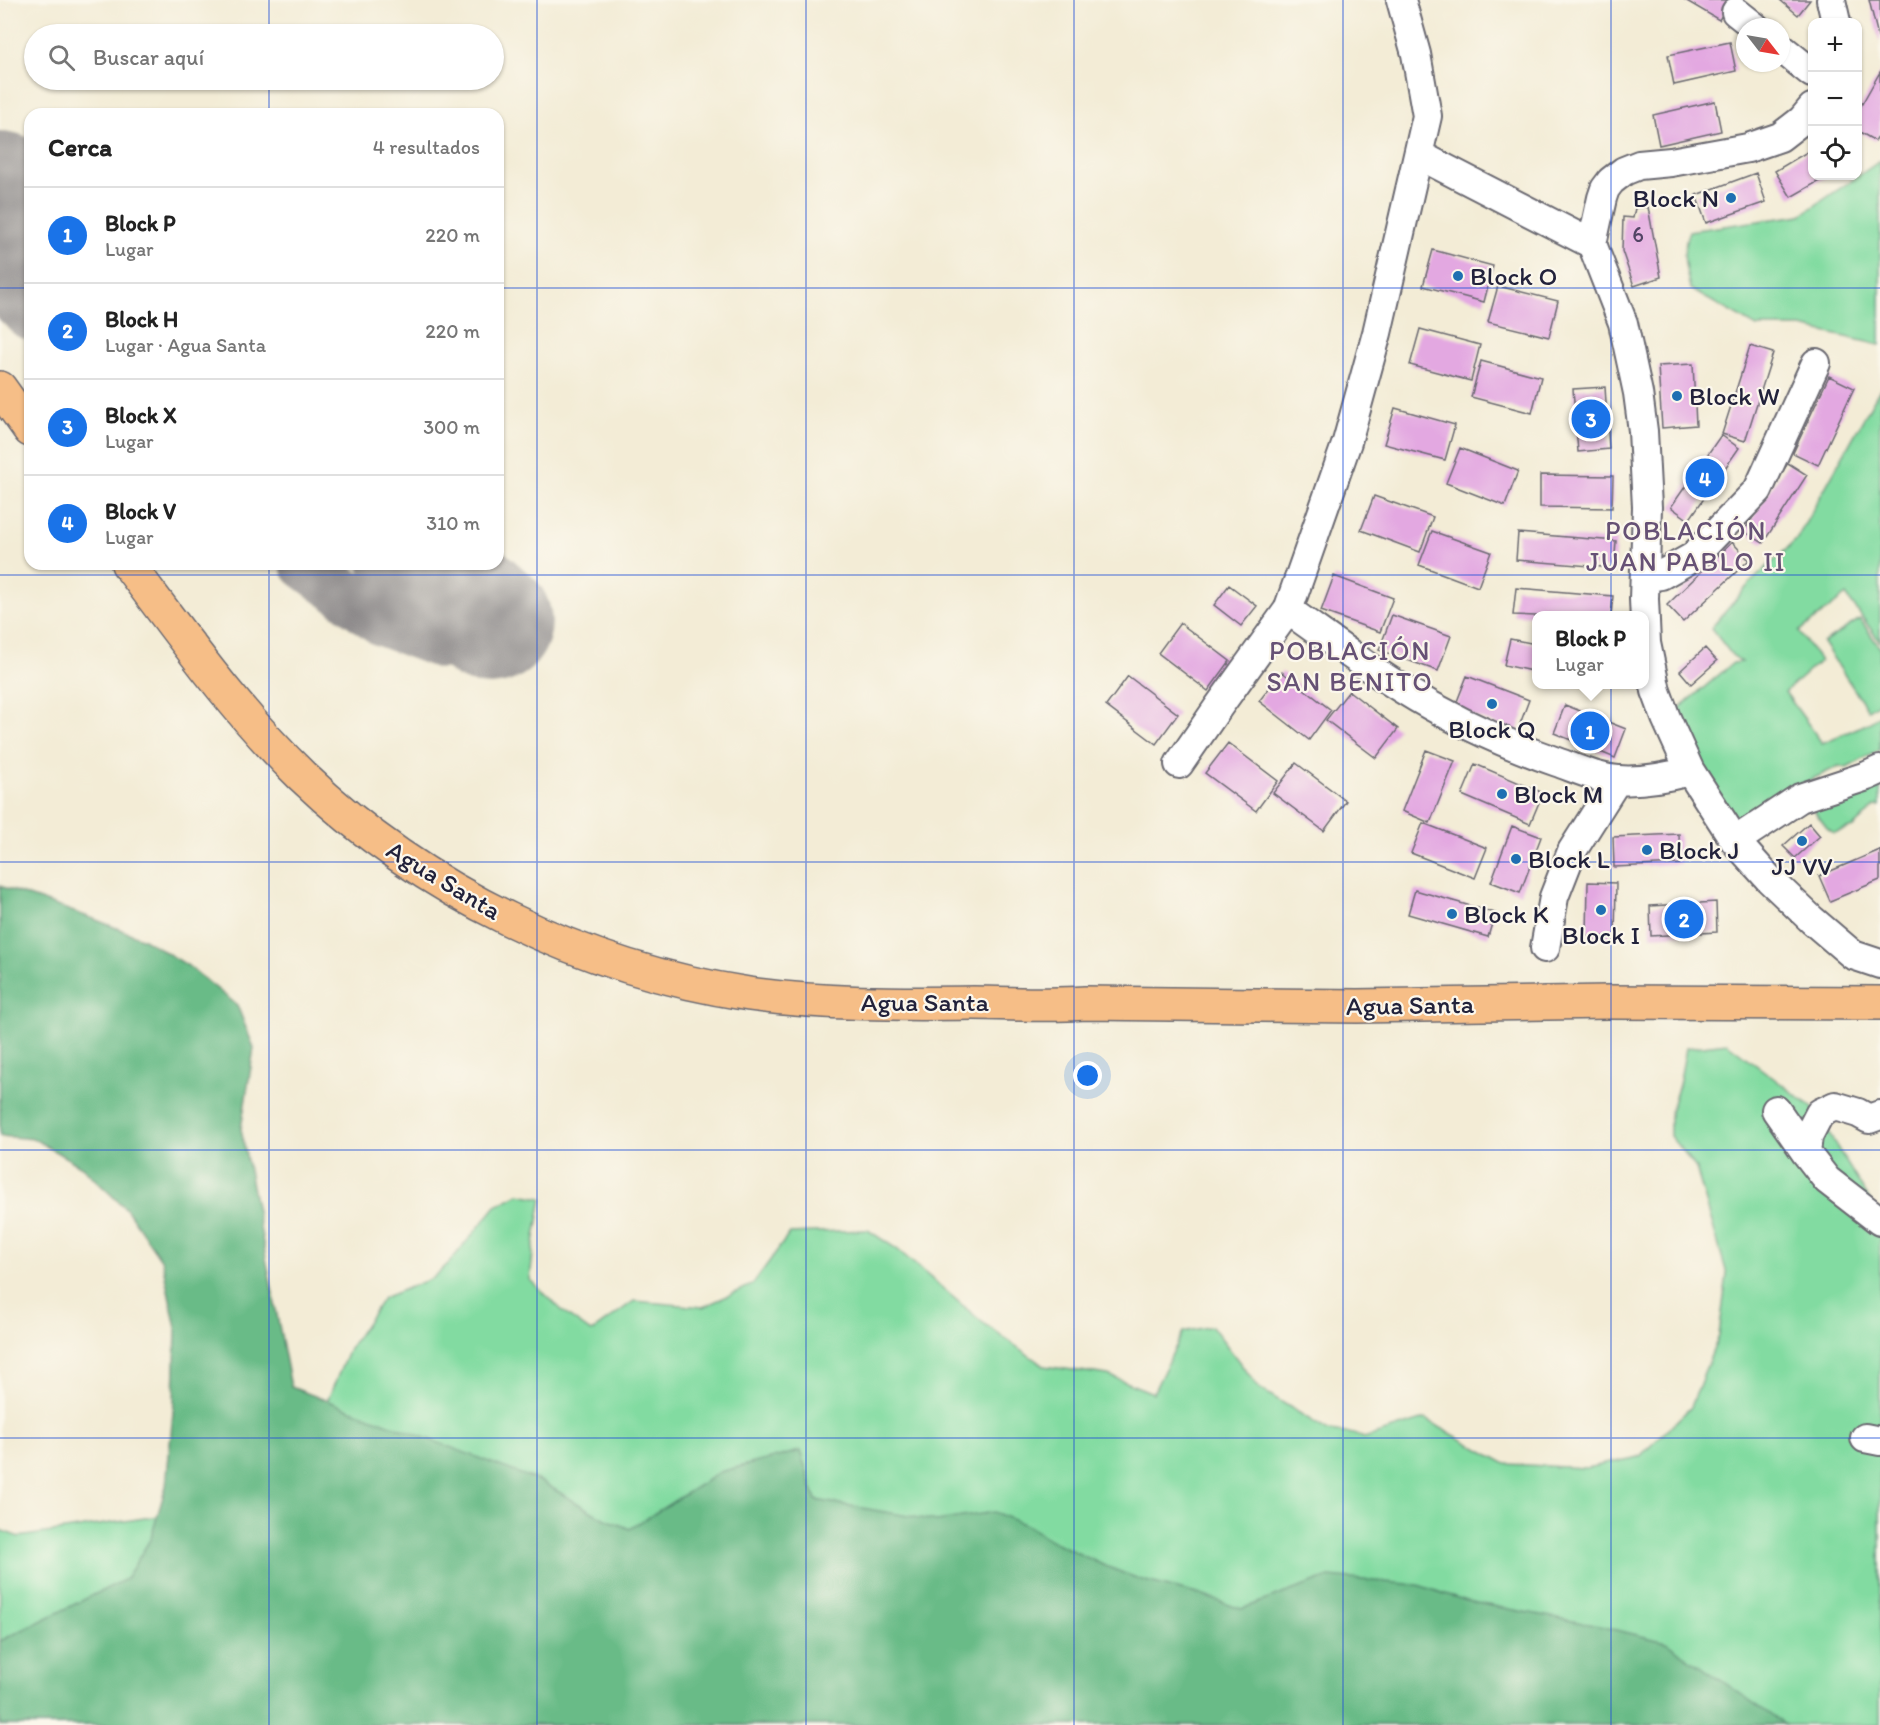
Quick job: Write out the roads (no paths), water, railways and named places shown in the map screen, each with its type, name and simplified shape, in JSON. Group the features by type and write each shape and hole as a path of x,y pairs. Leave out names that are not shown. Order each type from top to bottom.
{"main road":[{"path":"0,388 24,422"},
{"name":"Agua Santa","path":"133,570 212,674 271,745 313,785 375,838 449,887 524,926 603,958 694,983 800,1000 919,1004 1117,1003 1357,1006 1608,1002 1880,1003"}],"street":[{"path":"1179,764 1288,610 1338,471 1353,420 1377,333 1427,116 1416,54 1401,0"},
{"path":"1831,0 1835,18"},
{"path":"1790,55 1811,72"},
{"path":"1644,611 1647,519 1645,469 1636,382 1623,323 1592,244 1605,189 1624,171 1639,165 1671,162 1748,148 1780,137 1792,129 1808,112"},
{"path":"1419,155 1592,244"},
{"path":"1646,577 1660,575 1693,557 1758,490 1816,363"},
{"path":"1288,610 1401,688 1458,720 1536,755 1590,774 1617,780 1646,779 1690,771"},
{"path":"1649,664 1666,718 1690,771 1735,841 1769,879 1853,955 1880,964"},
{"path":"1735,841 1800,798 1880,770"},
{"path":"1545,948 1554,897 1572,851 1617,780"},
{"path":"1806,1154 1808,1136 1820,1113 1835,1106 1876,1119"},
{"path":"1776,1110 1827,1180 1880,1221"}],"place":[{"name":"Block N","path":"1731,198"},
{"name":"Block O","path":"1458,276"},
{"name":"Block W","path":"1677,396"},
{"name":"Block X","path":"1591,419"},
{"name":"Block V","path":"1705,478"},
{"name":"Block Q","path":"1492,704"},
{"name":"Block P","path":"1590,731"},
{"name":"Block M","path":"1502,794"},
{"name":"JJ VV","path":"1802,841"},
{"name":"Block J","path":"1647,850"},
{"name":"Block L","path":"1516,859"},
{"name":"Block I","path":"1601,910"},
{"name":"Block K","path":"1452,914"},
{"name":"Block H","path":"1684,919"}],"district":[{"name":"POBLACIÓN JUAN PABLO II","path":"1686,546"},
{"name":"POBLACIÓN SAN BENITO","path":"1350,666"}]}
